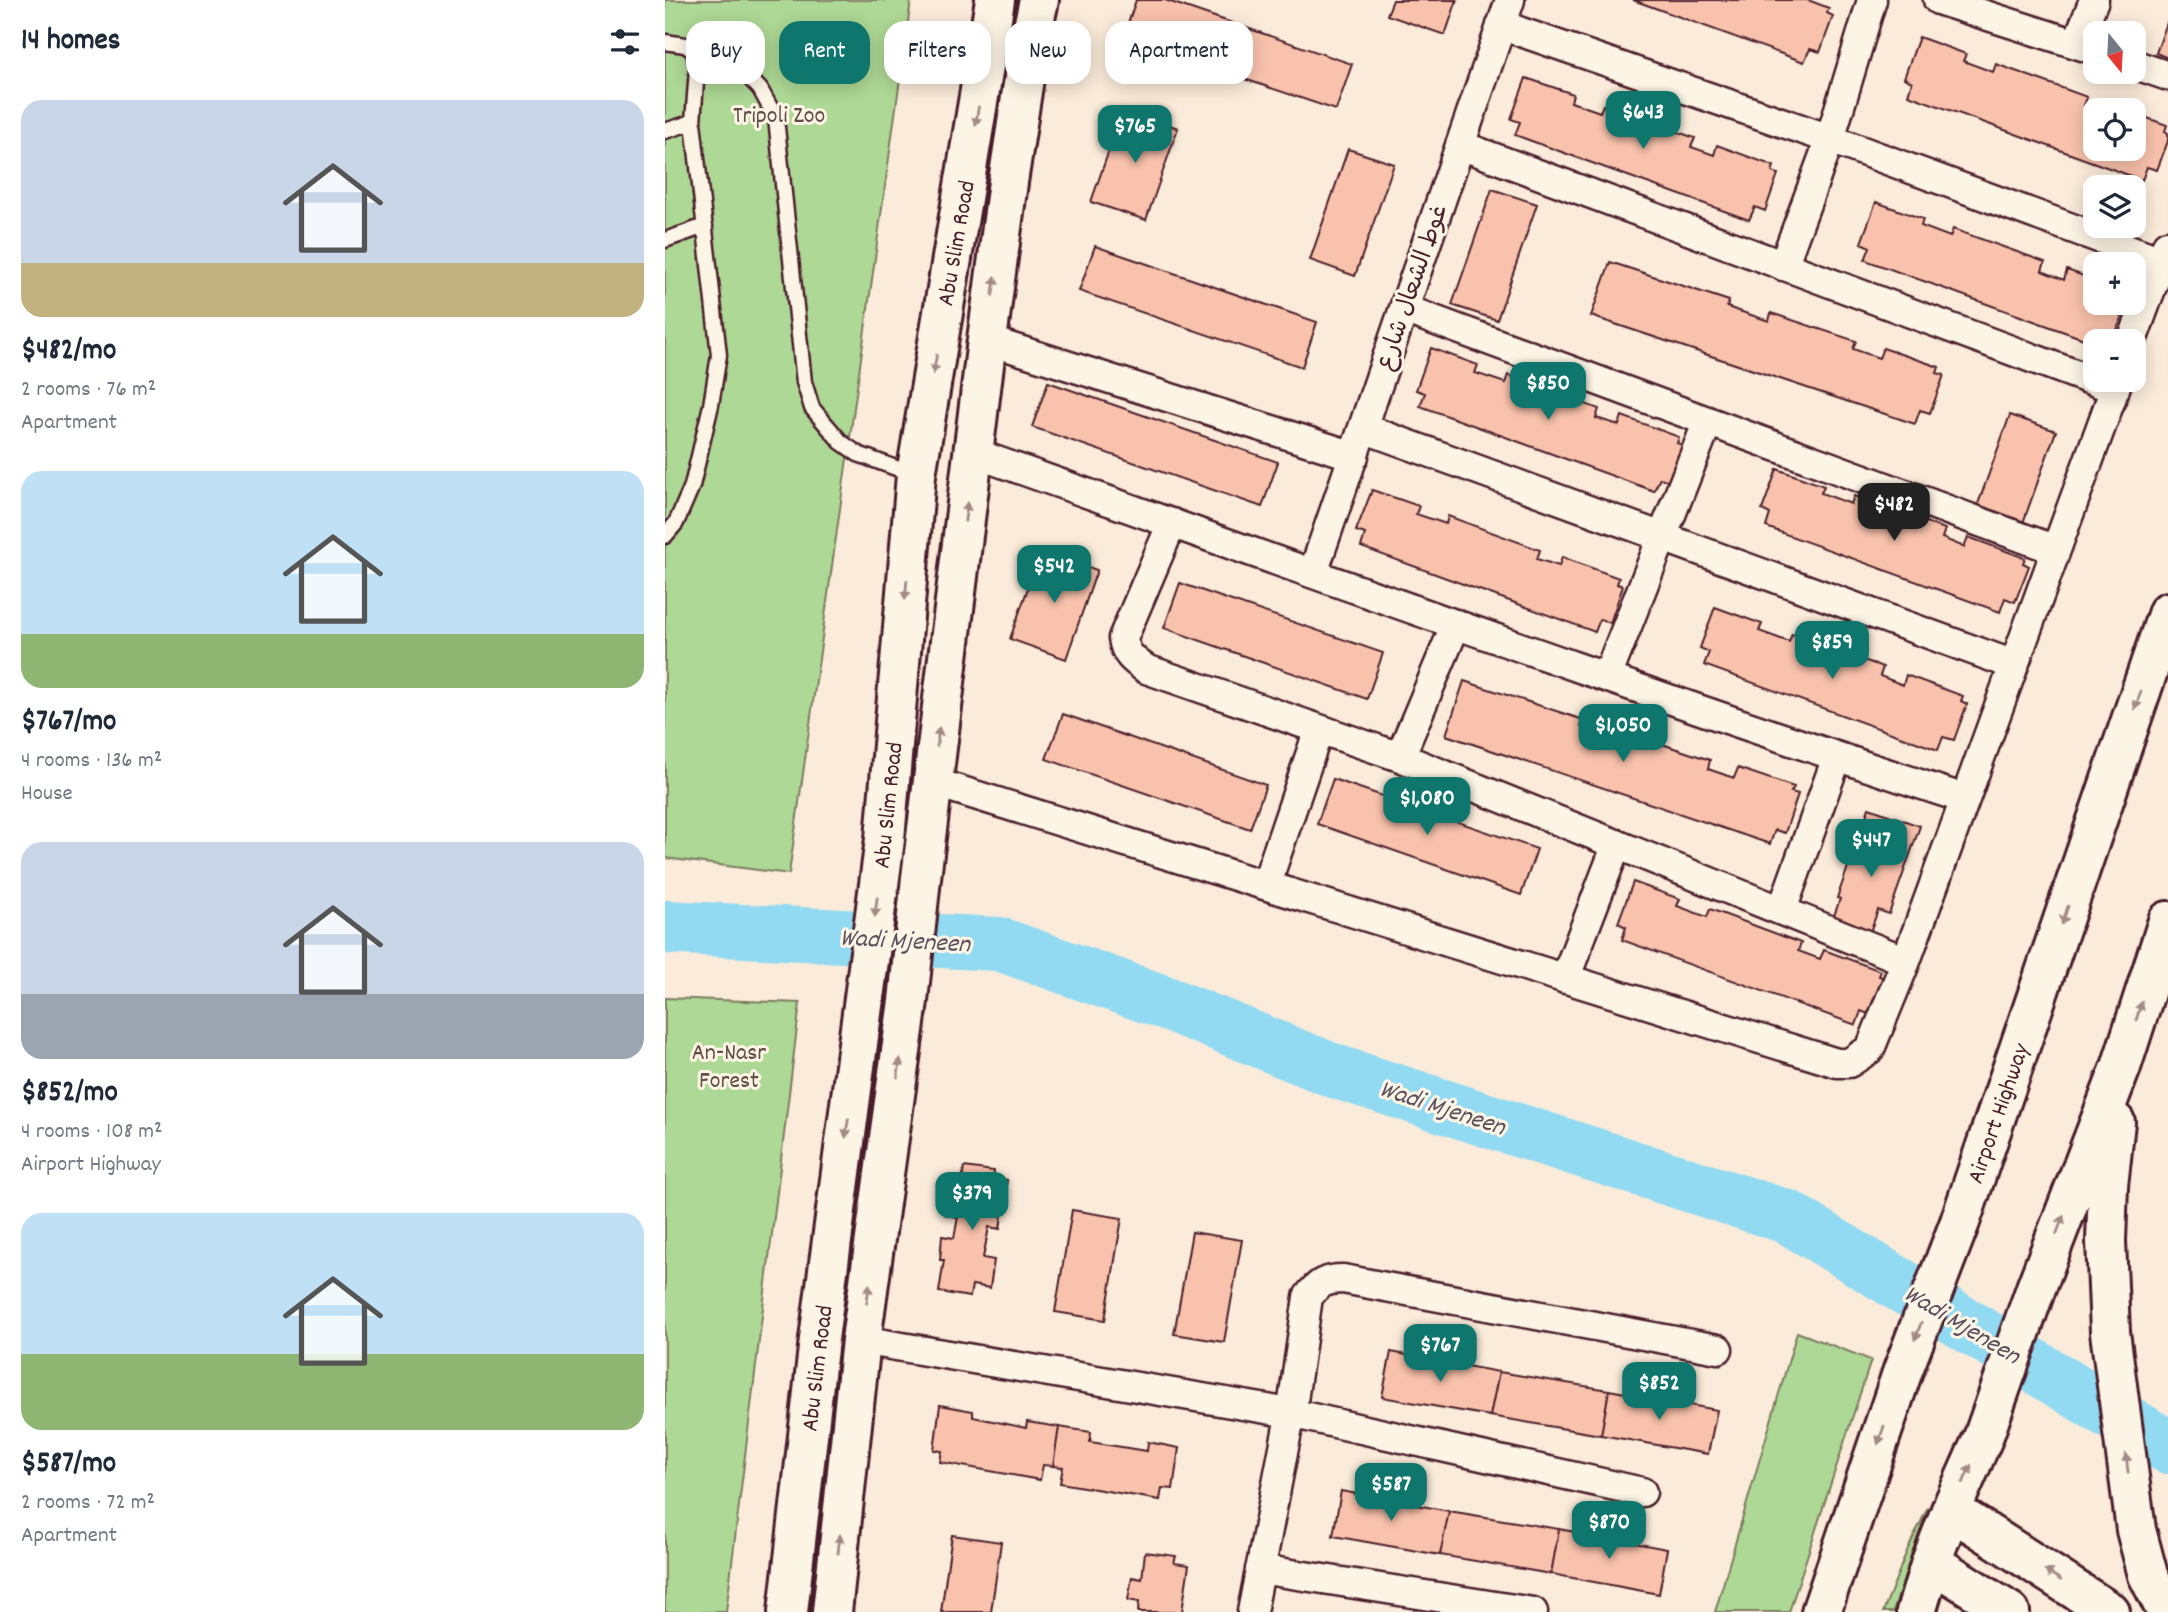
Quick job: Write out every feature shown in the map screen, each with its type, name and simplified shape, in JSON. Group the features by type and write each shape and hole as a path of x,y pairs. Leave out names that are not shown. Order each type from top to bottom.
{"main road":[{"name":"Abu Slim Road","path":"788,1612 819,1339 885,839 916,475 995,0"},
{"name":"Abu Slim Road","path":"832,1612 861,1340 908,1001 987,340 1008,182 1029,46 1039,0"},
{"name":"Airport Highway","path":"1821,1612 1903,1370 1960,1222 2168,612"},
{"path":"1916,1612 1931,1562 1983,1438 2036,1288 2121,1067 2168,921"},
{"path":"2121,1067 2108,1186 2106,1241 2110,1332 2136,1530 2148,1575 2167,1612"},
{"path":"1951,1510 2111,1612"},
{"path":"1931,1562 2010,1612"}],"street":[{"path":"1783,265 1830,139 1872,0"},
{"path":"1938,0 2083,46"},
{"path":"2090,21 2094,0"},
{"path":"1506,12 1830,139 2165,252 2136,329"},
{"name":"غوط الشعال شارع","path":"1313,573 1506,12"},
{"path":"2146,68 2168,76"},
{"path":"1460,145 2083,372"},
{"path":"1404,309 2056,550"},
{"path":"987,340 1354,456"},
{"path":"933,782 1837,1063 1849,1063 1870,1049 1906,961 2113,392"},
{"path":"1607,677 1708,421"},
{"path":"1363,428 2014,665"},
{"path":"974,453 1607,677 1965,799"},
{"path":"1172,523 1123,638 1124,648 1132,659 1146,668 1400,757 1906,961"},
{"path":"1400,757 1456,624"},
{"path":"1266,886 1319,729"},
{"path":"1782,910 1837,757"},
{"path":"1565,979 1617,844"},
{"path":"1252,1612 1290,1413 1308,1297 1316,1285 1329,1279 1343,1279 1718,1349"},
{"path":"861,1340 1290,1413 1642,1492"},
{"path":"1260,1569 1533,1612"}],"lane":[{"path":"665,42 686,46"},
{"path":"665,536 676,523 692,485 711,405 719,355 694,122 696,84"},
{"path":"755,84 776,118 804,382 813,408 841,442 858,454 916,475"},
{"path":"665,131 694,122"},
{"path":"665,240 705,226"}],"green space":[{"name":"Tripoli Zoo","path":"665,0 911,0 908,21 884,21 884,84 899,84 789,874 665,858"},
{"name":"An-Nasr Forest","path":"665,998 800,1003 726,1612 665,1612"},
{"path":"1797,1332 1871,1360 1789,1612 1715,1612"},
{"path":"1928,1507 1893,1612 1883,1612 1907,1551"}],"building":[{"path":"1136,0 1165,0 1226,21 1129,21"},
{"path":"1393,0 1457,0 1445,35 1387,15"},
{"path":"1633,0 1808,0 1829,8 1827,13 1833,16 1820,52 1810,49 1804,62"},
{"path":"2168,20 2168,58 2156,53"},
{"path":"1253,30 1352,64 1336,110 1253,82"},
{"path":"1919,37 1966,54 1963,61 1993,72 1996,64 2087,97 2083,98 2083,159 1908,95 1912,82 1904,78"},
{"path":"1526,78 1573,94 1571,102 1600,112 1603,105 1695,138 1691,147 1714,155 1717,145 1774,166 1772,172 1778,174 1765,211 1755,207 1749,220 1515,135 1520,122 1511,119"},
{"path":"1123,110 1178,128 1146,220 1091,202"},
{"path":"2146,118 2167,125 2165,131 2168,133 2168,141 2157,170 2147,167 2144,175 2128,175 2090,161 2146,161"},
{"path":"1348,149 1394,164 1355,276 1310,260"},
{"path":"1492,189 1537,204 1497,320 1452,305"},
{"path":"1876,202 1923,219 1921,226 1950,237 1953,229 2045,262 2042,271 2064,280 2067,270 2083,276 2083,315 2122,315 2117,329 2083,329 2083,339 1865,260 1870,247 1861,243"},
{"path":"1095,246 1317,322 1302,367 1079,291"},
{"path":"1610,262 1729,301 1727,307 1769,321 1771,313 1856,341 1853,349 1879,358 1883,348 1939,367 1937,373 1944,375 1930,413 1920,410 1915,424 1591,316"},
{"path":"1431,348 1478,365 1475,373 1505,383 1508,375 1599,409 1596,418 1619,425 1622,416 1679,437 1677,443 1683,445 1670,481 1660,478 1654,491 1420,406 1425,393 1416,390"},
{"path":"1048,382 1278,462 1262,507 1032,427"},
{"path":"2010,415 2056,431 2019,534 1973,518"},
{"path":"1777,469 1824,486 1821,493 1851,504 1854,496 1945,529 1942,538 1964,547 1968,537 2025,558 2023,563 2029,566 2015,602 2005,598 2000,612 1766,527 1770,514 1762,510"},
{"path":"1372,490 1419,506 1416,514 1446,524 1448,516 1540,550 1537,559 1559,566 1562,557 1619,578 1617,584 1623,586 1610,623 1600,619 1595,632 1361,547 1365,534 1356,531"},
{"path":"1041,551 1097,570 1066,659 1010,639"},
{"path":"1180,583 1383,653 1367,699 1164,628"},
{"path":"1715,607 1762,624 1759,631 1789,642 1792,634 1883,667 1880,676 1903,685 1906,675 1963,696 1961,701 1967,704 1954,740 1943,737 1938,750 1704,665 1709,652 1700,648"},
{"path":"1464,681 1584,720 1581,727 1623,741 1626,732 1710,760 1708,769 1734,778 1738,768 1794,787 1791,792 1798,794 1785,833 1775,830 1770,844 1446,735"},
{"path":"1063,714 1266,785 1250,829 1046,759"},
{"path":"1333,779 1537,849 1521,895 1317,824"},
{"path":"1869,808 1920,826 1889,914 1878,910 1861,957 1824,944 1840,899 1837,898"},
{"path":"1633,882 1680,899 1677,906 1707,917 1710,909 1801,943 1798,951 1820,959 1824,950 1881,971 1879,976 1885,978 1871,1015 1861,1011 1856,1025 1622,940 1626,927 1618,923"},
{"path":"964,1167 994,1171 993,1179 1007,1180 1000,1229 989,1227 983,1258 994,1260 990,1288 972,1285 970,1297 939,1292 944,1260 940,1260 942,1236 954,1238 958,1217 946,1215 950,1192 960,1194"},
{"path":"1072,1210 1122,1218 1105,1320 1055,1312"},
{"path":"1192,1232 1242,1240 1224,1342 1174,1334"},
{"path":"1391,1352 1499,1372 1490,1416 1382,1397"},
{"path":"1499,1372 1609,1390 1601,1435 1490,1416"},
{"path":"1609,1390 1717,1410 1708,1454 1601,1435"},
{"path":"940,1405 973,1411 973,1417 1026,1428 1027,1422 1059,1427 1053,1466 1043,1465 1040,1480 940,1462 942,1451 934,1450"},
{"path":"1059,1427 1091,1432 1090,1442 1147,1451 1148,1442 1179,1448 1173,1489 1162,1488 1160,1500 1060,1483 1063,1467 1053,1466"},
{"path":"1341,1491 1449,1511 1440,1555 1333,1536"},
{"path":"1449,1511 1559,1529 1551,1574 1440,1555"},
{"path":"1559,1529 1667,1549 1659,1594 1551,1574"},
{"path":"952,1535 1001,1542 991,1612 941,1612"},
{"path":"1145,1552 1176,1556 1174,1563 1189,1565 1182,1612 1138,1612 1139,1602 1128,1600 1132,1577 1142,1579"}],"waterway":[{"name":"Wadi Mjeneen","path":"665,927 999,944 1166,1003 1334,1071 1788,1217 2168,1447"}]}
